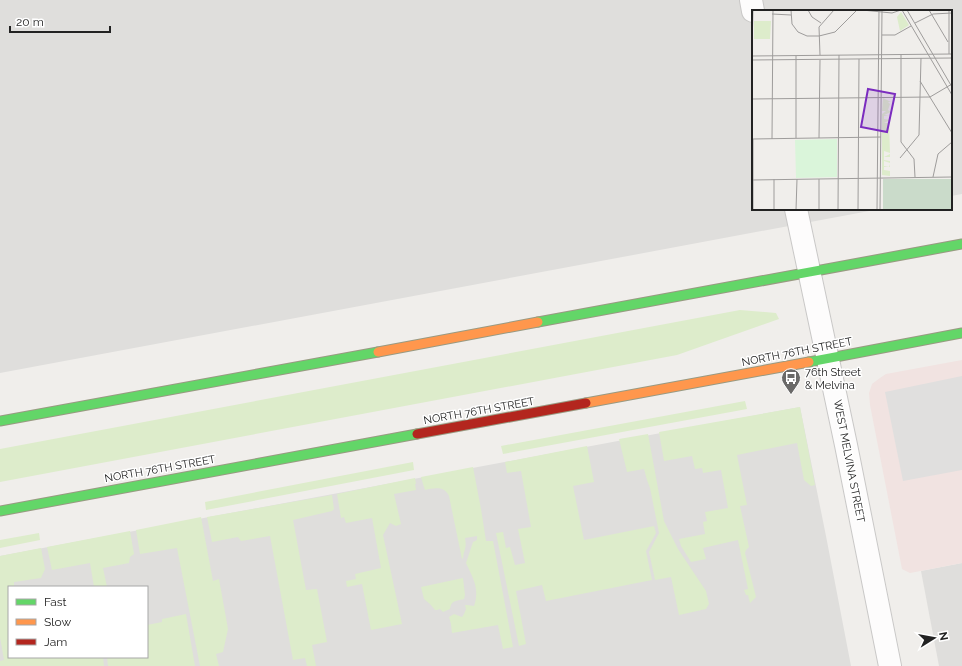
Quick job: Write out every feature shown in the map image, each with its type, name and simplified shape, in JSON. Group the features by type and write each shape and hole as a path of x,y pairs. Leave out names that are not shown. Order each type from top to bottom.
{"main road":[{"path":"0,420 962,244"},
{"name":"NORTH 76TH STREET","path":"0,511 962,333"}],"street":[{"path":"751,0 753,10"},
{"name":"WEST MELVINA STREET","path":"796,210 828,358 890,666"}],"shaded area":[{"path":"0,0 962,0 962,194 952,196 952,10 752,10 752,210 875,210 0,373"},
{"path":"962,360 962,563 910,573 902,569 870,405 869,393 872,384 886,374"},
{"path":"962,376 962,470 903,481 885,392"},
{"path":"800,407 851,666 0,666 0,556"},
{"path":"962,563 962,666 939,666 921,571"}],"green space":[{"path":"740,310 776,313 779,319 677,355 0,482 0,449"},
{"path":"745,401 747,409 503,454 501,446"},
{"path":"800,407 815,485 811,486 804,480 797,443 737,455 747,505 740,506 749,547 745,553 756,597 750,603 748,595 746,595 744,590 748,589 738,540 703,548 706,559 691,562 681,546 679,539 705,534 703,522 707,521 705,512 728,508 721,470 703,473 702,468 695,469 692,456 664,461 659,432"},
{"path":"648,434 664,521 678,549 706,591 709,604 706,609 679,615 671,577 655,580 649,552 659,533 650,488 644,469 627,472 619,439"},
{"path":"587,446 594,482 573,486 584,540 654,526 656,533 646,551 652,580 546,601 542,585 516,591 526,644 519,646 496,533 503,532 506,548 510,547 515,565 525,563 518,529 531,527 521,471 507,473 505,462"},
{"path":"413,462 414,470 206,510 205,502"},
{"path":"473,467 486,541 493,541 513,647 503,649 498,625 452,633 449,617 454,614 462,617 466,609 465,605 474,606 476,600 475,584 466,563 473,542 477,540 477,536 465,538 466,546 462,559 449,496 442,489 436,488 425,490 421,477"},
{"path":"415,478 416,490 394,494 401,524 396,526 390,523 383,535 402,624 371,630 362,584 347,587 346,581 356,579 355,574 381,568 372,518 346,523 344,517 341,518 337,494"},
{"path":"332,495 334,509 332,511 293,520 306,590 317,589 327,642 312,645 316,666 307,666 305,658 293,660 270,536 241,541 238,537 212,542 207,517"},
{"path":"201,517 213,581 219,579 228,629 223,652 216,654 219,666 200,666 177,548 140,554 136,530"},
{"path":"130,531 134,554 130,557 129,563 103,568 107,586 94,586 90,563 52,570 47,547"},
{"path":"39,533 40,540 0,548 0,540"},
{"path":"41,548 45,569 41,578 14,582 14,586 8,586 8,658 103,658 104,666 0,666 0,661 4,660 0,637 0,556"},
{"path":"463,578 464,599 453,602 450,609 443,612 440,609 435,610 424,599 421,587"},
{"path":"186,614 195,666 108,666 107,658 148,658 148,625 162,622 162,619"}],"traffic: fast":[{"path":"538,322 962,244"},
{"path":"809,362 962,333"},
{"path":"0,421 378,352"},
{"path":"0,511 417,434"}],"traffic: slow":[{"path":"378,352 538,322"},
{"path":"586,403 809,362"}],"traffic: jam":[{"path":"417,434 586,403"}],"place":[{"name":"76th Street & Melvina","path":"791,395"}]}
